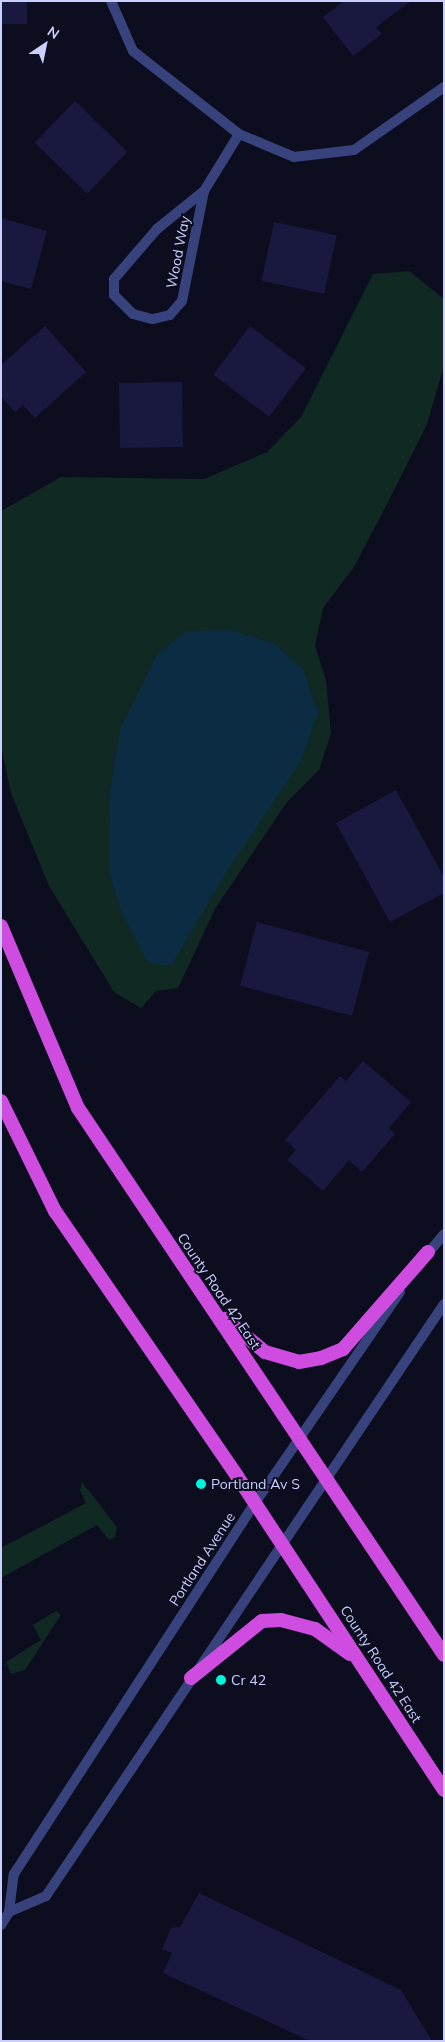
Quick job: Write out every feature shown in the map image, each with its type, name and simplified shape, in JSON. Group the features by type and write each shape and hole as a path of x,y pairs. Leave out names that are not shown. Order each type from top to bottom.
{"highway":[{"name":"County Road 42 East","path":"1,926 78,1108 325,1480 444,1655"},
{"name":"County Road 42 East","path":"1,1101 55,1210 282,1543 444,1790"},
{"path":"208,1303 265,1352 299,1362 322,1358 342,1348 428,1252"},
{"path":"191,1678 262,1621 281,1620 315,1629 359,1661"}],"street":[{"path":"110,1 133,51 239,134 294,157 354,150 444,87"},
{"name":"Wood Way","path":"204,190 182,301 170,315 152,319 133,314 114,295 114,279 157,229 204,190 239,134"},
{"name":"Portland Avenue","path":"1,1925 9,1912 14,1874 255,1503 428,1252 444,1234"},
{"path":"9,1912 46,1896 444,1304"}],"green space":[{"path":"409,271 444,299 444,366 427,424 388,502 354,567 323,608 315,646 326,680 331,733 319,770 287,802 215,909 178,988 156,991 141,1008 114,992 49,886 11,793 1,746 1,511 61,477 204,479 267,452 301,417 373,274"},
{"path":"82,1482 117,1527 115,1537 109,1540 97,1525 1,1578 1,1548 86,1503 80,1490"},
{"path":"56,1611 61,1615 25,1670 11,1674 6,1662 41,1640 33,1625"}],"water":[{"path":"230,630 273,643 303,669 318,712 302,759 227,871 171,966 148,963 122,913 109,873 110,790 120,730 156,656 186,631"}],"building":[{"path":"1,1 27,1 27,24 1,24"},
{"path":"344,1 411,1 376,27 382,34 353,56 323,17"},
{"path":"75,101 128,152 87,193 35,143"},
{"path":"1,218 47,231 31,289 1,281"},
{"path":"274,222 337,235 324,294 262,281"},
{"path":"45,326 86,372 35,418 23,405 15,412 1,397 1,365"},
{"path":"250,326 306,368 269,417 213,375"},
{"path":"182,382 183,447 120,448 119,383"},
{"path":"396,790 444,877 444,893 390,922 336,823"},
{"path":"257,922 369,952 352,1016 240,986"},
{"path":"363,1061 411,1102 389,1128 395,1134 362,1172 349,1160 323,1191 287,1160 296,1150 285,1140 340,1076 346,1081"},
{"path":"199,1893 401,1990 432,2041 310,2041 163,1973 172,1953 162,1949 171,1928 180,1927"}],"place":[{"name":"Portland Av S","path":"201,1484"},
{"name":"Cr 42","path":"221,1680"}]}
